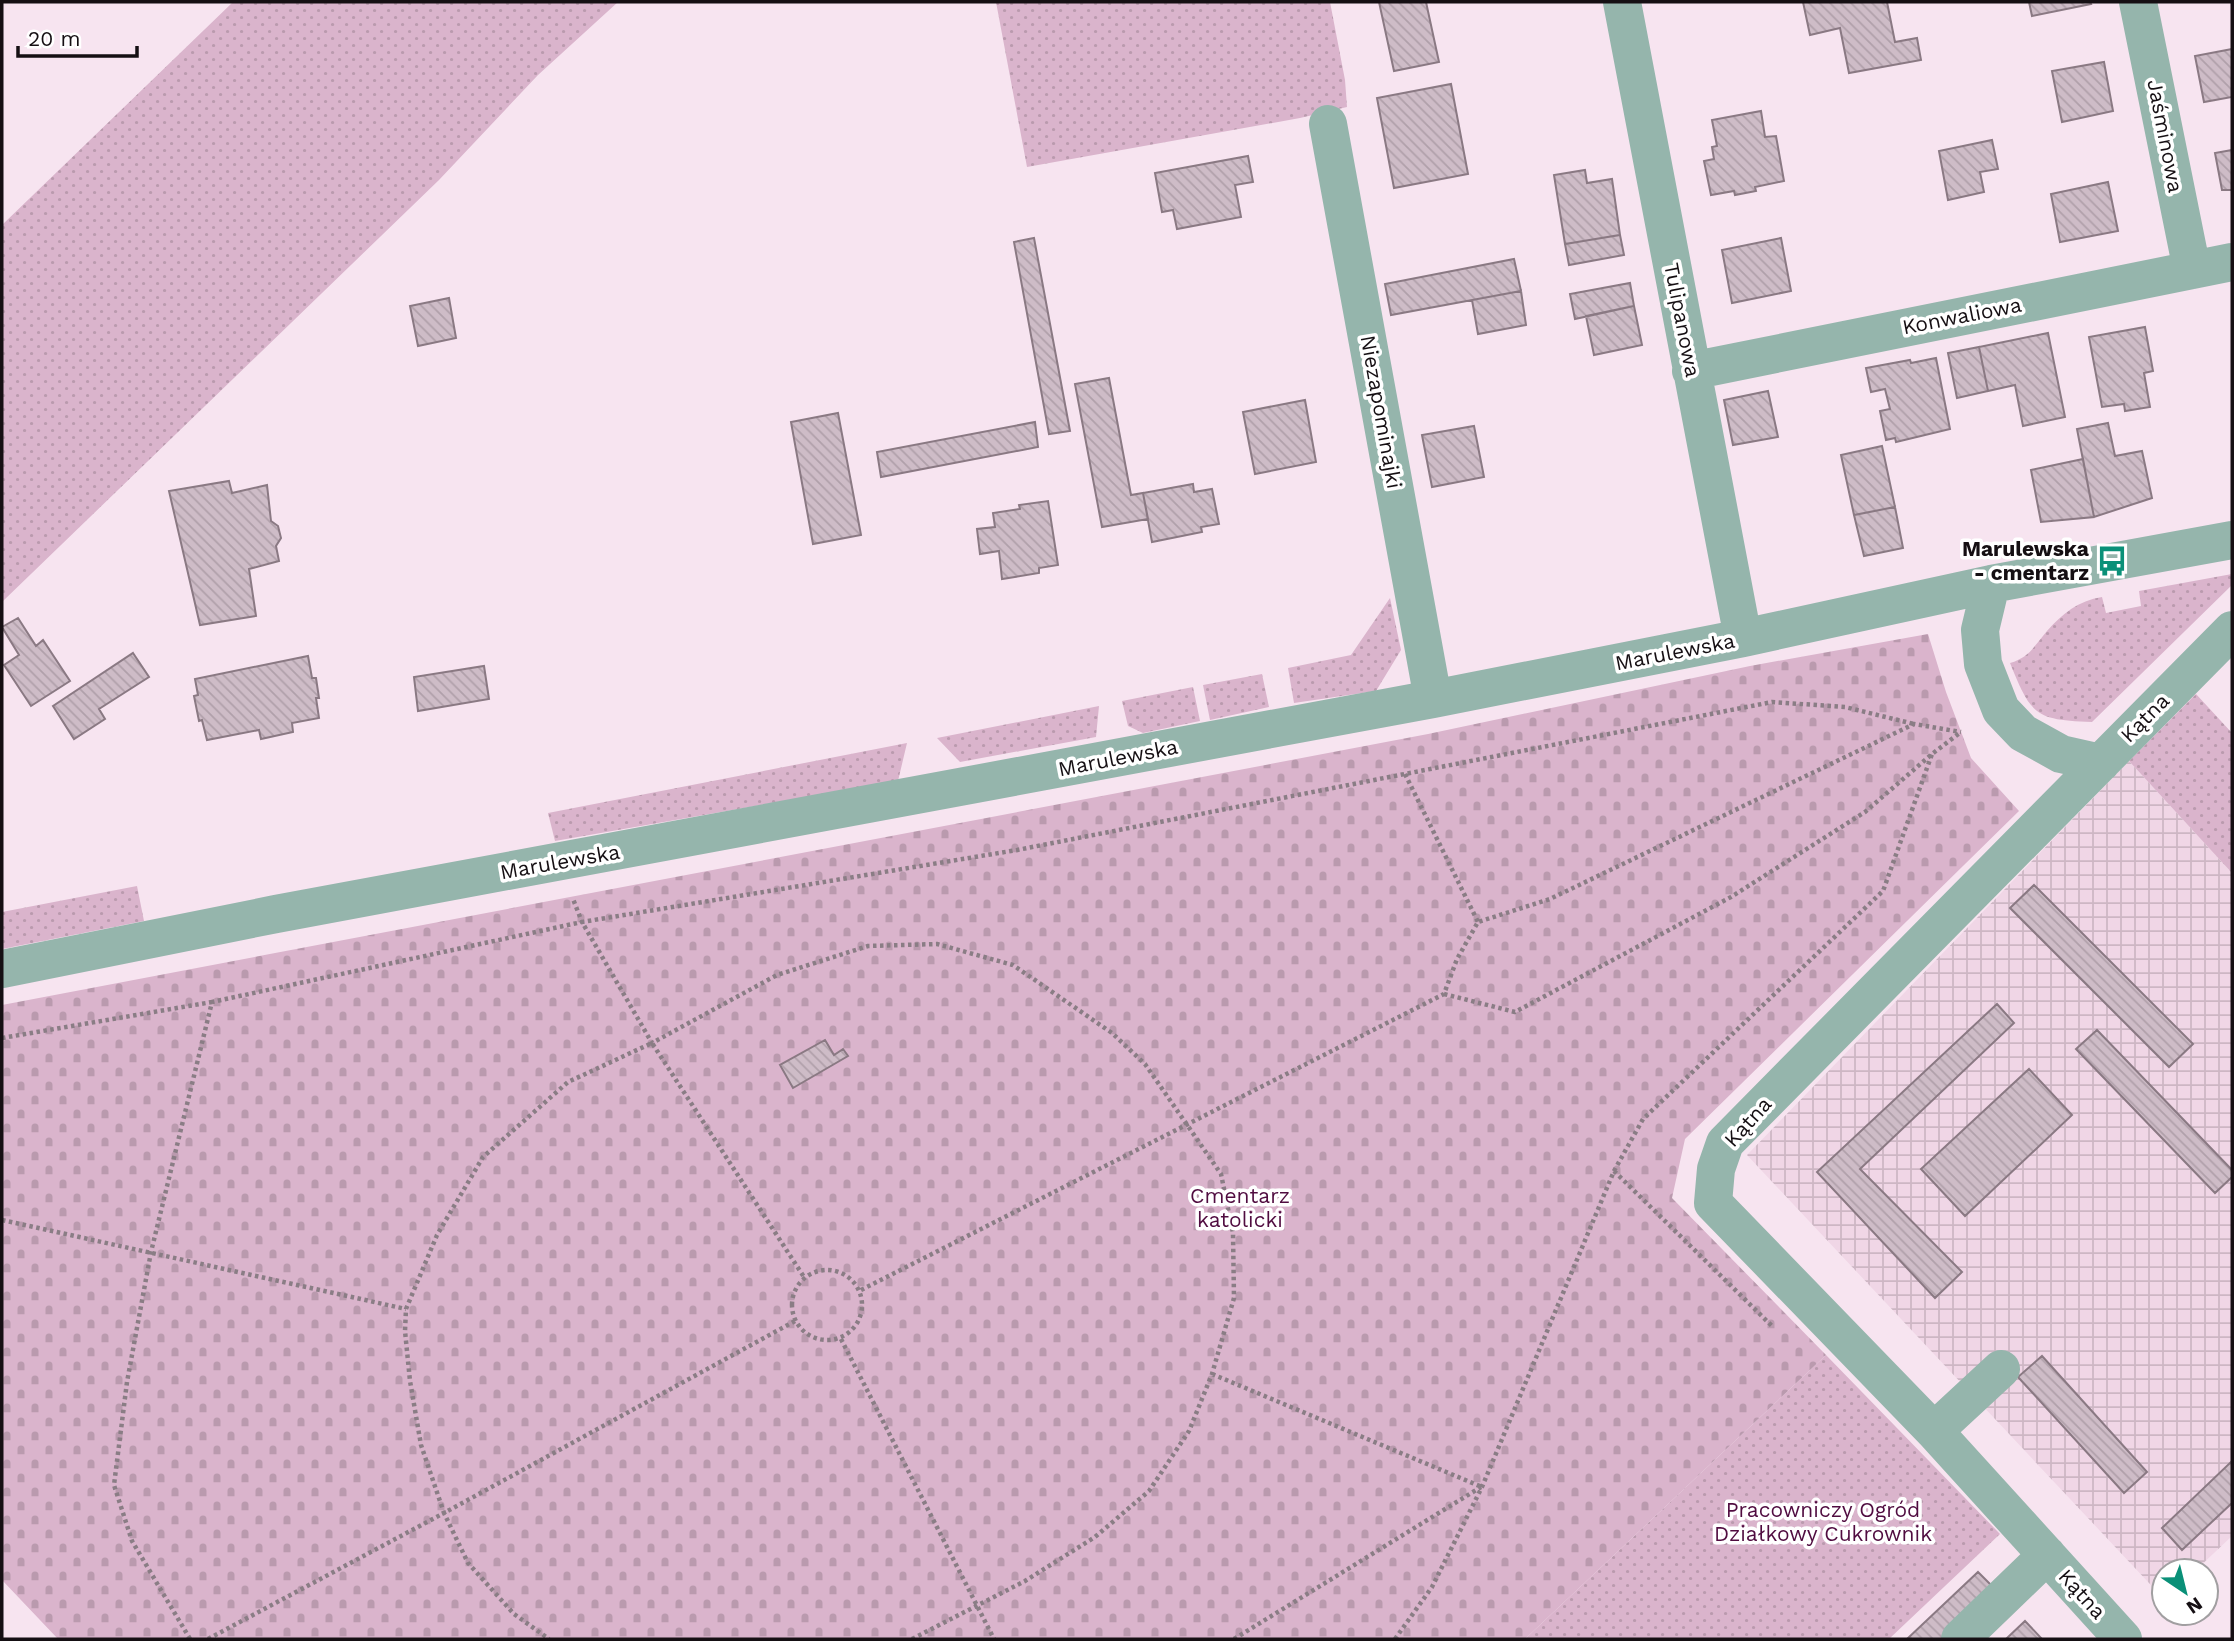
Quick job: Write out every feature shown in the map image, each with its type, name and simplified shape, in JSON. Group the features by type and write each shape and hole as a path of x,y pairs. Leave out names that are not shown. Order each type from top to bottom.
{"street":[{"name":"Tulipanowa","path":"1622,2 1743,638"},
{"name":"Jaśminowa","path":"2138,2 2192,270"},
{"name":"Niezapominajki","path":"1328,124 1433,699"},
{"name":"Konwaliowa","path":"1691,371 2232,262"},
{"name":"Marulewska","path":"2,969 276,914 1433,699 1743,638 1991,584 2232,540"},
{"path":"1991,584 1980,630 1983,664 2001,710 2023,733 2061,754 2101,763"},
{"name":"Kątna","path":"2123,1639 1934,1431 1713,1203 1716,1169 1725,1143 2232,630"},
{"path":"1934,1431 2001,1369"},
{"path":"1960,1639 2047,1555"}],"path":[{"path":"2,1038 212,1002 582,922 1017,850 1772,702 1845,707 1961,732"},
{"path":"861,1290 1444,994 1515,1012 1731,897 1865,812 1961,732 2001,710"},
{"path":"1444,994 1457,959 1478,922 1550,899 1914,724"},
{"path":"1395,1639 1432,1587 1482,1487 1614,1171 1643,1119 1883,891 1932,754"},
{"path":"1405,774 1478,922"},
{"path":"562,862 582,922 652,1042 804,1278"},
{"path":"549,1639 514,1614 468,1563 444,1513 421,1445 410,1381 405,1309 437,1235 483,1157 568,1082 652,1042 777,975 868,947 937,944 1013,965 1112,1032 1145,1064 1221,1174 1233,1233 1234,1298 1212,1374 1189,1431 1149,1491 1095,1537 1025,1581 912,1639"},
{"path":"190,1639 132,1541 114,1485 127,1382 151,1252 212,1002"},
{"path":"1614,1171 1774,1328"},
{"path":"2,1220 405,1309"},
{"path":"824,1269 846,1273 861,1290 861,1318 841,1339 823,1341 807,1335 795,1321 792,1296 804,1278 824,1269"},
{"path":"208,1639 795,1321"},
{"path":"841,1339 994,1639"},
{"path":"1212,1374 1482,1487"},
{"path":"1234,1639 1482,1487"}],"shaded area":[{"path":"2129,761 2232,873 2232,1536 2210,1557 2150,1557 2150,1584 1747,1155"}],"green space":[{"path":"233,2 618,2 538,75 439,180 2,602 2,225"},
{"path":"996,2 1330,2 1345,80 1347,107 1300,118 1027,167"},
{"path":"2232,574 2232,585 2092,722 2047,716 2030,704 2010,663 2027,654 2071,609 2102,597 2106,613 2141,606 2139,591"},
{"path":"1390,598 1401,650 1376,691 1294,703 1288,668 1351,655"},
{"name":"Cmentarz katolicki","path":"1928,634 1971,758 2019,811 1685,1139 1672,1198 1826,1355 1525,1639 58,1639 2,1580 2,1005 1428,734 1750,666"},
{"path":"1262,674 1269,707 1210,720 1203,685"},
{"path":"1193,687 1200,721 1143,733 1128,726 1122,701"},
{"path":"2196,694 2232,733 2232,873 2129,761"},
{"path":"1099,706 1096,737 960,762 937,738"},
{"path":"907,743 898,781 555,841 548,813"},
{"path":"137,886 144,921 2,949 2,912"},
{"name":"Pracowniczy Ogród Działkowy Cukrownik","path":"1826,1355 2000,1534 1889,1639 1525,1639"}],"building":[{"path":"1379,2 1426,2 1439,62 1394,71"},
{"path":"1803,2 1887,2 1895,42 1917,38 1921,60 1849,73 1840,28 1810,35"},
{"path":"2029,2 2090,2 2091,4 2032,16"},
{"path":"2232,49 2232,97 2204,102 2195,56"},
{"path":"2104,62 2113,111 2062,122 2052,71"},
{"path":"1451,84 1468,174 1394,188 1377,98"},
{"path":"1761,111 1765,137 1776,136 1784,181 1755,187 1756,191 1735,195 1734,191 1711,195 1704,161 1714,159 1712,147 1717,146 1712,120"},
{"path":"1992,140 1998,169 1980,172 1984,192 1948,200 1939,151"},
{"path":"2232,150 2232,190 2222,190 2215,153"},
{"path":"1248,156 1253,182 1235,185 1241,217 1177,229 1173,210 1162,212 1155,173"},
{"path":"1585,170 1587,183 1612,179 1620,235 1565,244 1554,175"},
{"path":"2108,182 2118,231 2060,242 2051,194"},
{"path":"1620,235 1624,255 1569,265 1565,244"},
{"path":"1034,238 1070,431 1049,434 1014,242"},
{"path":"1781,238 1791,291 1732,303 1722,250"},
{"path":"1514,259 1521,291 1391,315 1385,284"},
{"path":"1630,283 1634,306 1575,319 1570,294"},
{"path":"1521,291 1526,325 1478,334 1472,300"},
{"path":"449,298 456,338 418,346 410,306"},
{"path":"1634,306 1642,345 1594,355 1586,316"},
{"path":"2145,327 2153,371 2144,373 2150,407 2125,411 2124,404 2102,407 2089,337"},
{"path":"2048,333 2065,417 2023,426 2015,385 1988,391 1979,347"},
{"path":"1979,347 1988,391 1957,398 1948,353"},
{"path":"1936,358 1950,429 1896,442 1895,438 1886,440 1880,411 1890,409 1885,389 1871,392 1866,368"},
{"path":"1109,378 1131,495 1143,493 1148,519 1102,527 1075,384"},
{"path":"1768,391 1778,437 1733,445 1724,400"},
{"path":"1305,400 1316,462 1255,474 1243,412"},
{"path":"838,413 861,535 813,544 791,422"},
{"path":"1035,422 1038,447 881,477 877,452"},
{"path":"2108,423 2115,456 2142,451 2152,498 2094,517 2077,429"},
{"path":"1474,426 1484,477 1432,487 1422,435"},
{"path":"1882,446 1895,507 1854,515 1841,455"},
{"path":"2083,459 2094,517 2041,522 2031,470"},
{"path":"229,481 232,493 267,485 271,521 278,526 281,538 276,546 279,561 249,569 256,616 200,625 169,491"},
{"path":"1193,484 1194,492 1212,489 1219,524 1201,527 1202,532 1152,542 1143,493"},
{"path":"1048,501 1058,565 1039,568 1039,573 1002,579 999,551 980,554 977,529 995,527 993,513 1020,509 1019,505"},
{"path":"1895,507 1903,548 1864,556 1854,515"},
{"path":"18,618 36,646 43,640 70,681 31,706 4,665 19,655 2,627"},
{"path":"133,653 149,677 99,709 105,719 74,739 53,706"},
{"path":"308,656 312,678 316,678 319,718 292,723 293,732 261,739 259,730 207,740 202,720 199,721 194,696 198,695 195,679"},
{"path":"484,666 489,699 418,711 414,677"},
{"path":"2034,885 2193,1044 2169,1067 2010,908"},
{"path":"1997,1004 2014,1023 1860,1169 1962,1272 1935,1298 1817,1172"},
{"path":"2097,1030 2232,1170 2232,1177 2215,1193 2076,1049"},
{"path":"825,1040 834,1055 843,1049 848,1056 793,1088 780,1065"},
{"path":"2029,1069 2072,1115 1965,1216 1921,1169"},
{"path":"2042,1356 2147,1472 2124,1493 2018,1377"},
{"path":"2232,1461 2232,1503 2182,1550 2162,1528"},
{"path":"1978,1572 1995,1589 1943,1639 1907,1639"},
{"path":"2025,1621 2042,1639 2006,1639"}],"place":[{"name":"Marulewska - cmentarz","path":"2112,561"}]}
